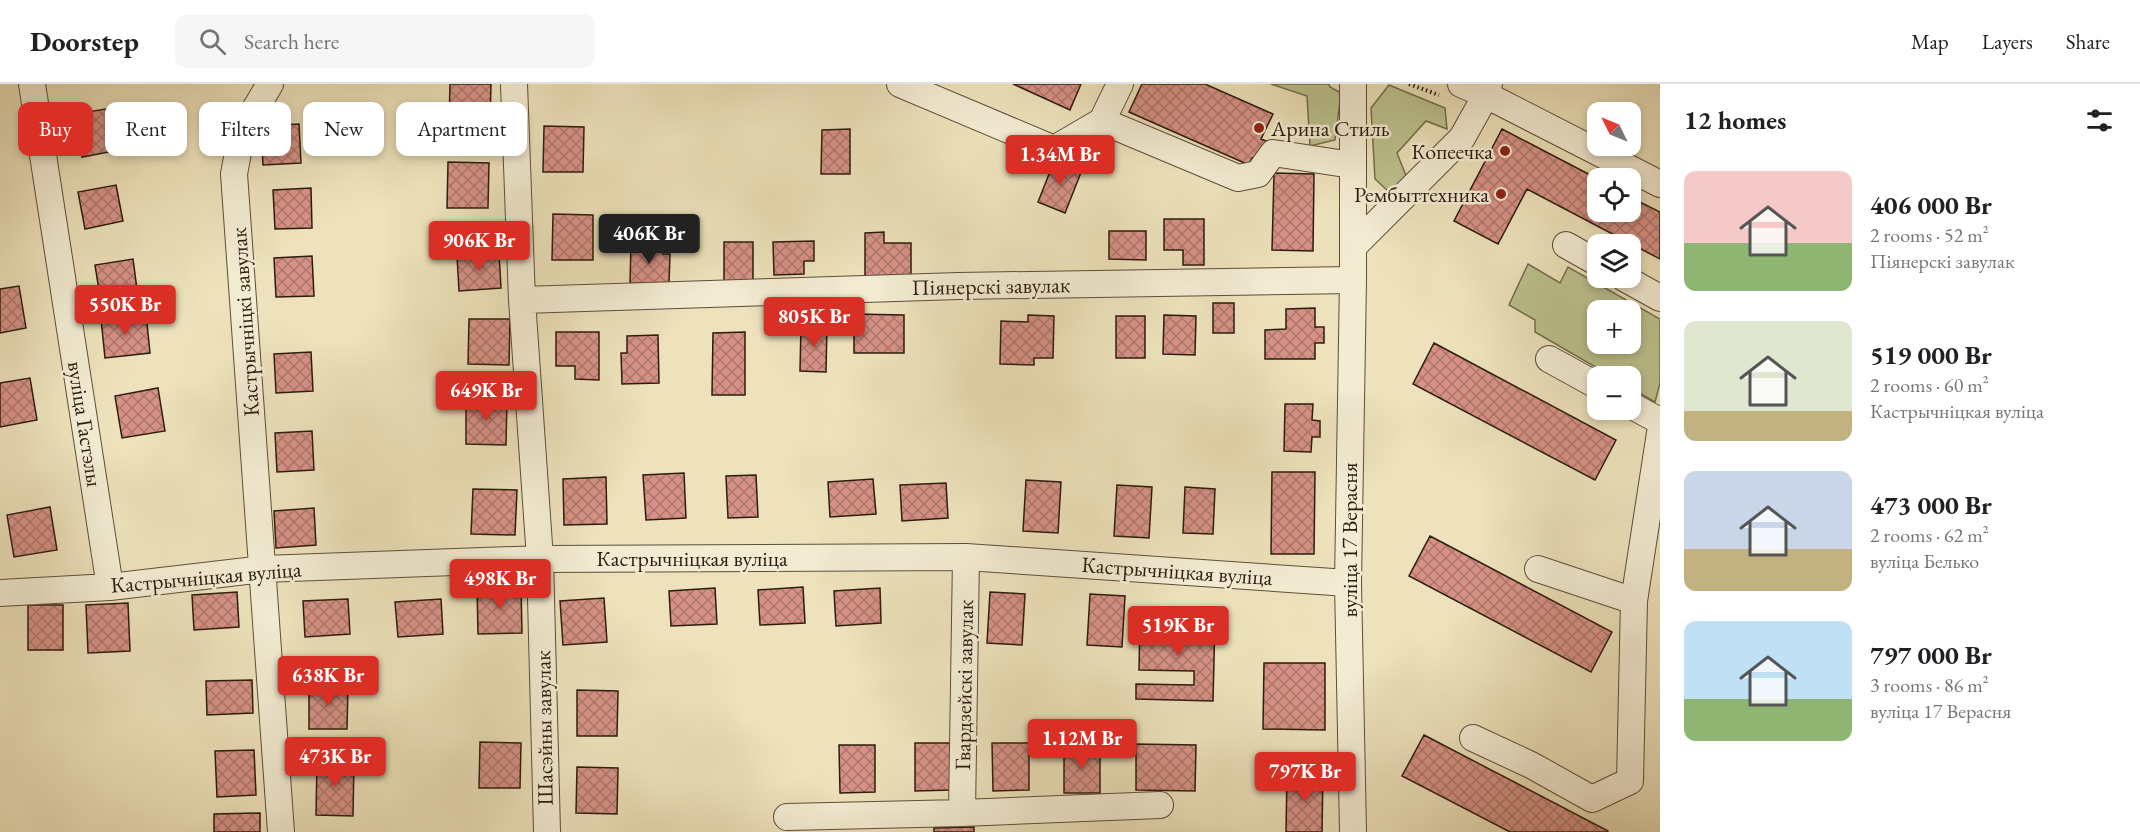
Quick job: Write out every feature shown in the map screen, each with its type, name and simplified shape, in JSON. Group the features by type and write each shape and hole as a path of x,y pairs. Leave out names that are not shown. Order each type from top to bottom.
{"street":[{"name":"вуліца Гастэлы","path":"32,84 110,587"},
{"name":"Кастрычніцкі завулак","path":"270,84 242,131 234,174 281,832"},
{"name":"Шасэйны завулак","path":"514,84 522,300 540,560 547,832"},
{"path":"900,84 1054,149 1102,122 1120,84"},
{"name":"вуліца 17 Верасня","path":"1353,84 1353,280 1348,583 1353,832"},
{"path":"1461,84 1487,89 1660,184"},
{"path":"1353,247 1462,138 1487,89"},
{"path":"1102,122 1238,178 1258,174 1273,153 1352,165"},
{"path":"1566,245 1587,256"},
{"name":"Піянерскі завулак","path":"522,300 959,286 1353,280"},
{"path":"1641,287 1660,298"},
{"path":"1549,359 1587,380"},
{"path":"1641,411 1660,421"},
{"path":"1473,738 1531,765 1592,800 1630,781 1634,601 1660,433"},
{"name":"Кастрычніцкая вуліца","path":"0,593 110,587 263,569 540,560 966,556 1348,583"},
{"name":"Гвардзейскі завулак","path":"962,813 966,556"},
{"path":"1538,569 1634,601"},
{"path":"787,816 924,823 962,813 1160,805"}],"green space":[{"path":"1271,84 1329,84 1341,93 1335,140 1310,146 1307,96"},
{"path":"1389,85 1445,108 1447,129 1426,121 1397,153 1407,178 1390,193 1375,179 1371,108"},
{"path":"1528,264 1560,283 1568,267 1587,278 1587,288 1605,288 1626,300 1587,300 1587,354 1641,354 1641,308 1660,319 1660,383 1655,402 1641,394 1641,366 1594,366 1535,332 1535,320 1509,305"}],"building":[{"path":"450,84 491,84 491,102 450,102"},
{"path":"1013,84 1081,84 1070,110"},
{"path":"1142,84 1205,84 1273,114 1261,139 1266,141 1258,160 1252,158 1249,165 1129,112"},
{"path":"105,109 105,153 93,155 93,111"},
{"path":"291,124 299,124 301,163 263,165 263,156 291,156"},
{"path":"544,126 584,127 583,172 543,172"},
{"path":"850,129 850,174 821,174 822,130"},
{"path":"1502,129 1587,173 1587,221 1527,189 1498,244 1454,221"},
{"path":"1055,159 1082,170 1065,213 1038,202"},
{"path":"448,162 489,163 488,208 447,208"},
{"path":"1274,173 1314,174 1313,251 1272,250"},
{"path":"116,185 123,221 85,229 78,192"},
{"path":"311,188 312,228 275,229 273,190"},
{"path":"1641,202 1660,212 1660,259 1641,249 1641,234 1612,234 1590,222 1641,222"},
{"path":"553,214 593,215 593,260 552,260"},
{"path":"1164,219 1204,219 1204,265 1183,265 1183,250 1164,250"},
{"path":"1109,231 1146,231 1146,260 1109,259"},
{"path":"884,232 884,243 911,243 911,279 865,279 865,233"},
{"path":"814,241 814,261 804,261 804,274 774,275 773,242"},
{"path":"724,242 753,242 753,281 724,281"},
{"path":"631,244 663,245 663,254 670,254 669,284 630,283"},
{"path":"499,253 501,288 459,291 457,256"},
{"path":"312,256 314,296 276,297 274,258"},
{"path":"133,259 138,297 101,303 95,265"},
{"path":"19,286 26,328 0,333 0,289"},
{"path":"1213,303 1234,303 1234,333 1213,333"},
{"path":"1315,308 1315,327 1324,327 1324,343 1315,343 1315,359 1265,359 1265,330 1286,329 1286,309"},
{"path":"146,314 150,353 105,358 101,319"},
{"path":"854,314 904,315 904,353 854,353"},
{"path":"1028,315 1054,316 1053,358 1034,358 1034,365 1000,364 1001,321 1028,322"},
{"path":"1164,315 1196,316 1195,355 1163,354"},
{"path":"1116,316 1145,316 1145,358 1116,358"},
{"path":"469,319 510,319 509,365 468,364"},
{"path":"801,325 827,326 826,372 800,371"},
{"path":"556,332 599,332 599,380 575,379 575,366 556,366"},
{"path":"745,332 745,395 712,395 713,333"},
{"path":"658,335 659,383 622,384 621,353 627,353 627,336"},
{"path":"1434,343 1616,440 1595,480 1413,384"},
{"path":"311,352 313,391 276,393 274,354"},
{"path":"30,378 37,420 0,427 0,383"},
{"path":"158,388 165,431 122,438 115,396"},
{"path":"466,399 507,399 506,445 466,444"},
{"path":"1285,404 1313,404 1312,420 1320,421 1320,437 1312,437 1311,452 1284,451"},
{"path":"312,431 314,470 277,472 275,433"},
{"path":"1272,472 1315,472 1314,554 1271,554"},
{"path":"684,473 686,518 646,520 643,475"},
{"path":"756,475 758,517 728,518 726,476"},
{"path":"606,477 607,524 564,525 563,479"},
{"path":"873,479 876,514 830,517 828,482"},
{"path":"1026,480 1061,482 1058,533 1023,531"},
{"path":"946,483 948,518 902,521 900,485"},
{"path":"1117,485 1152,487 1149,538 1114,536"},
{"path":"1185,487 1215,489 1213,534 1183,533"},
{"path":"473,489 517,490 515,535 471,534"},
{"path":"50,507 57,550 14,557 7,515"},
{"path":"314,508 316,545 276,548 274,511"},
{"path":"1430,536 1612,632 1591,672 1409,576"},
{"path":"521,586 522,633 478,634 477,587"},
{"path":"803,587 805,623 760,625 758,590"},
{"path":"715,588 717,624 671,626 669,591"},
{"path":"880,588 881,623 836,626 834,591"},
{"path":"237,592 239,627 194,630 192,595"},
{"path":"990,592 1025,594 1022,645 987,643"},
{"path":"1090,594 1125,596 1122,647 1087,645"},
{"path":"604,598 607,642 563,645 560,601"},
{"path":"348,599 350,634 305,637 303,601"},
{"path":"441,599 443,634 398,637 395,602"},
{"path":"128,603 130,651 88,653 86,605"},
{"path":"28,605 63,605 63,650 28,650"},
{"path":"1140,618 1215,620 1213,701 1136,699 1136,684 1194,685 1194,671 1139,670"},
{"path":"1264,663 1325,663 1325,730 1263,729"},
{"path":"252,680 253,713 207,715 206,681"},
{"path":"309,685 348,686 347,729 309,729"},
{"path":"577,690 618,691 617,736 577,736"},
{"path":"1424,735 1608,831 1510,832 1402,776"},
{"path":"480,742 521,743 520,788 479,788"},
{"path":"915,743 951,743 952,790 915,791"},
{"path":"992,743 1029,743 1029,790 993,791"},
{"path":"1136,744 1196,745 1195,791 1136,790"},
{"path":"839,745 875,745 875,792 840,793"},
{"path":"1064,746 1100,746 1100,793 1064,793"},
{"path":"254,750 256,795 217,797 215,751"},
{"path":"317,761 354,761 353,816 316,815"},
{"path":"577,767 618,768 617,814 576,813"},
{"path":"1287,773 1323,773 1322,832 1286,832"},
{"path":"260,813 260,832 214,832 214,814"},
{"path":"974,827 974,832 934,832 934,828"}],"place":[{"name":"Арина Стиль","path":"1259,128"},
{"name":"Копеечка","path":"1505,151"},
{"name":"Рембыттехника","path":"1501,194"}]}
